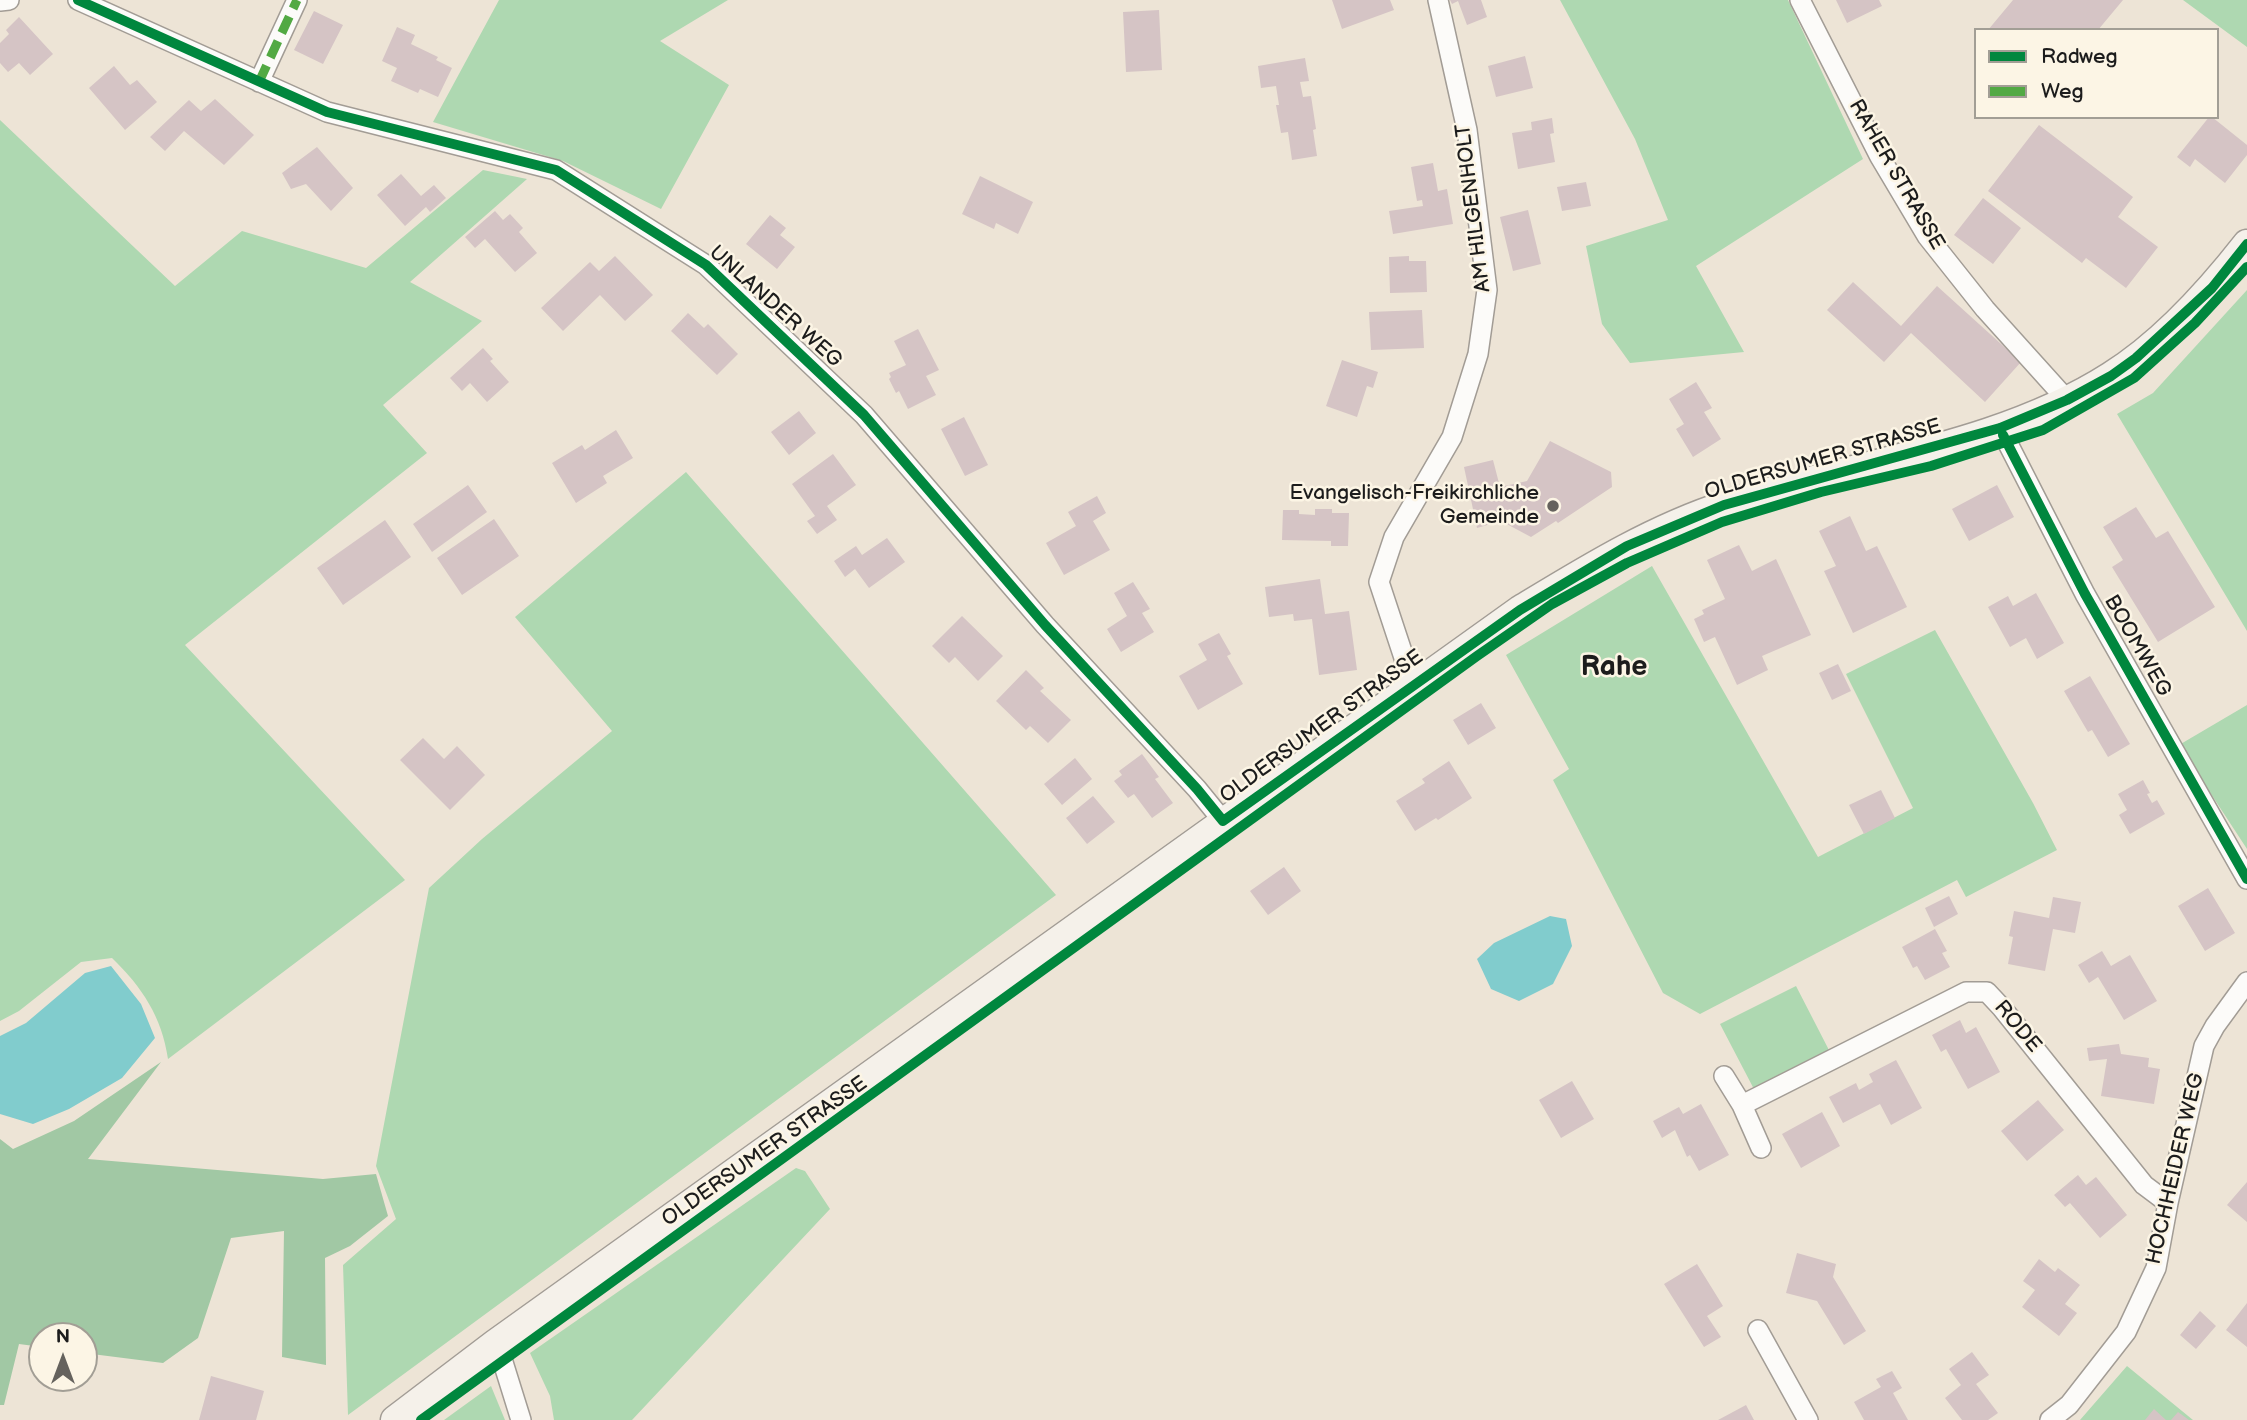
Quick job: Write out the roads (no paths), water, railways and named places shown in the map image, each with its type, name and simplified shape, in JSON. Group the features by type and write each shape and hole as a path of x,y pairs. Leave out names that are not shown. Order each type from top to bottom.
{"main road":[{"name":"OLDERSUMER STRASSE","path":"395,1420 495,1344 1520,610 1627,546 1724,505 2000,429 2067,400 2111,376 2136,358 2212,288 2247,244"}],"street":[{"path":"0,1 9,0"},
{"name":"UNLANDER WEG","path":"78,0 327,112 556,170 706,265 864,415 1045,625 1197,789 1223,821"},
{"path":"259,82 297,0"},
{"name":"AM HILGENHOLT","path":"1413,685 1379,582 1394,537 1452,437 1478,354 1487,290 1467,130 1438,0"},
{"name":"RAHER STRASSE","path":"1800,0 1880,157 1927,236 1985,309 2067,400"},
{"name":"BOOMWEG","path":"2000,429 2085,594 2247,879"},
{"name":"HOCHHEIDER WEG","path":"2050,1420 2069,1405 2126,1332 2156,1268 2204,1046 2247,982"},
{"name":"RODE","path":"1742,1104 1966,992 1987,992 2011,1018 2144,1185 2168,1203"},
{"path":"1724,1076 1742,1104 1761,1147"},
{"path":"1758,1331 1808,1420"},
{"path":"495,1344 522,1420"}],"water":[{"path":"1550,916 1566,919 1572,946 1553,984 1519,1001 1491,989 1477,959 1494,943"},
{"path":"111,966 141,1004 155,1038 122,1078 69,1109 33,1124 0,1114 0,1036 26,1023 85,973"}],"place":[{"name":"Evangelisch-Freikirchliche Gemeinde","path":"1553,506"}],"district":[{"name":"Rahe","path":"1614,668"}]}
